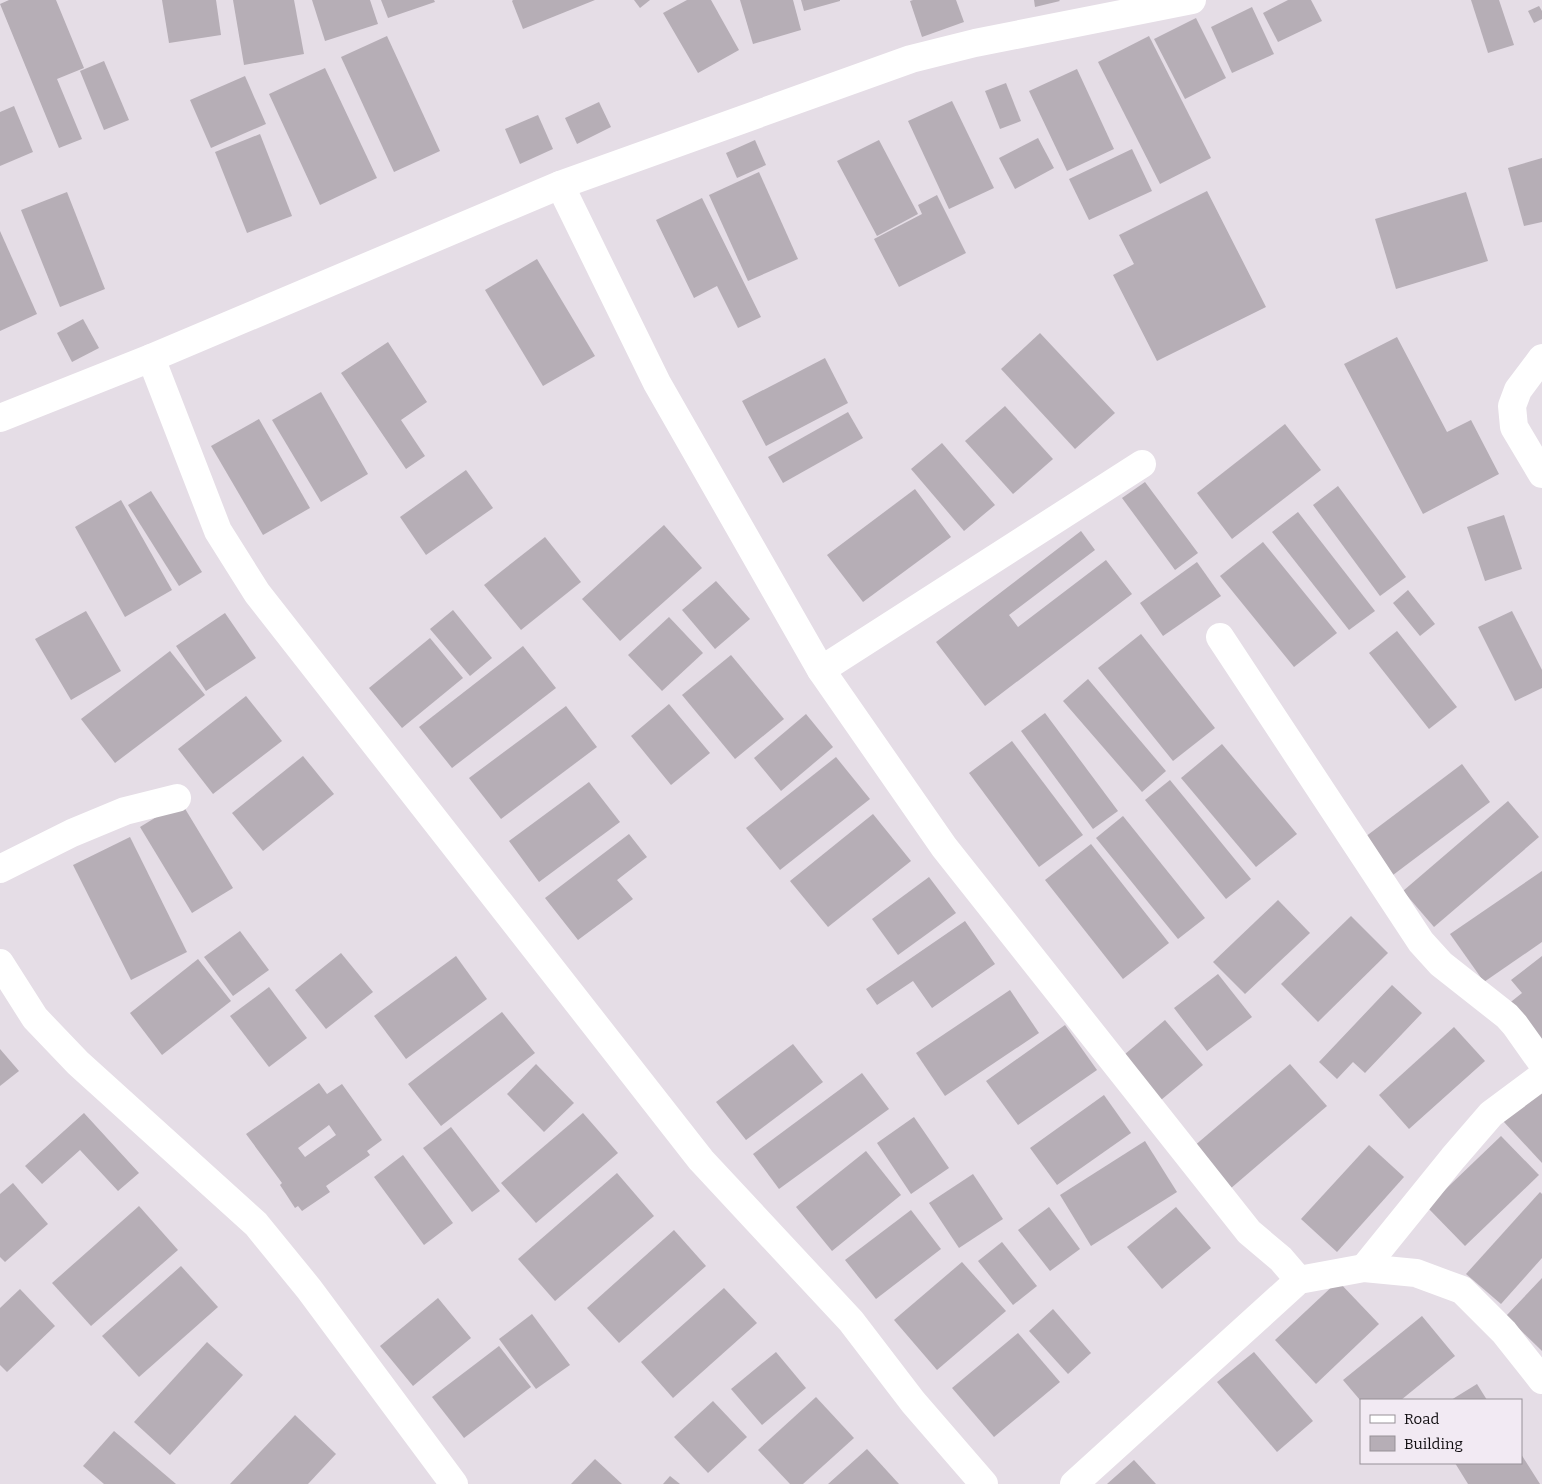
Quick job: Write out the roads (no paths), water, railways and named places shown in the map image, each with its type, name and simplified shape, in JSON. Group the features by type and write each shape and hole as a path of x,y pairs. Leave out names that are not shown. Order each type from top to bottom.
{"street":[{"path":"0,418 151,358 560,184 911,59 975,44 1192,0"},
{"path":"560,184 657,383 821,670 944,847 1249,1232 1281,1259 1298,1280"},
{"path":"151,358 218,531 256,593 701,1160 851,1321 913,1402 984,1484"},
{"path":"1542,358 1518,390 1512,406 1514,427 1542,474"},
{"path":"821,670 1142,464"},
{"path":"1220,638 1420,942 1441,964 1507,1016 1542,1063"},
{"path":"0,869 72,833 125,811 177,798"},
{"path":"0,963 35,1018 78,1063 256,1224 309,1289 454,1484"},
{"path":"1364,1268 1491,1114 1542,1076"},
{"path":"1074,1484 1298,1280 1364,1268 1416,1273 1462,1290 1504,1332 1542,1380"}]}
